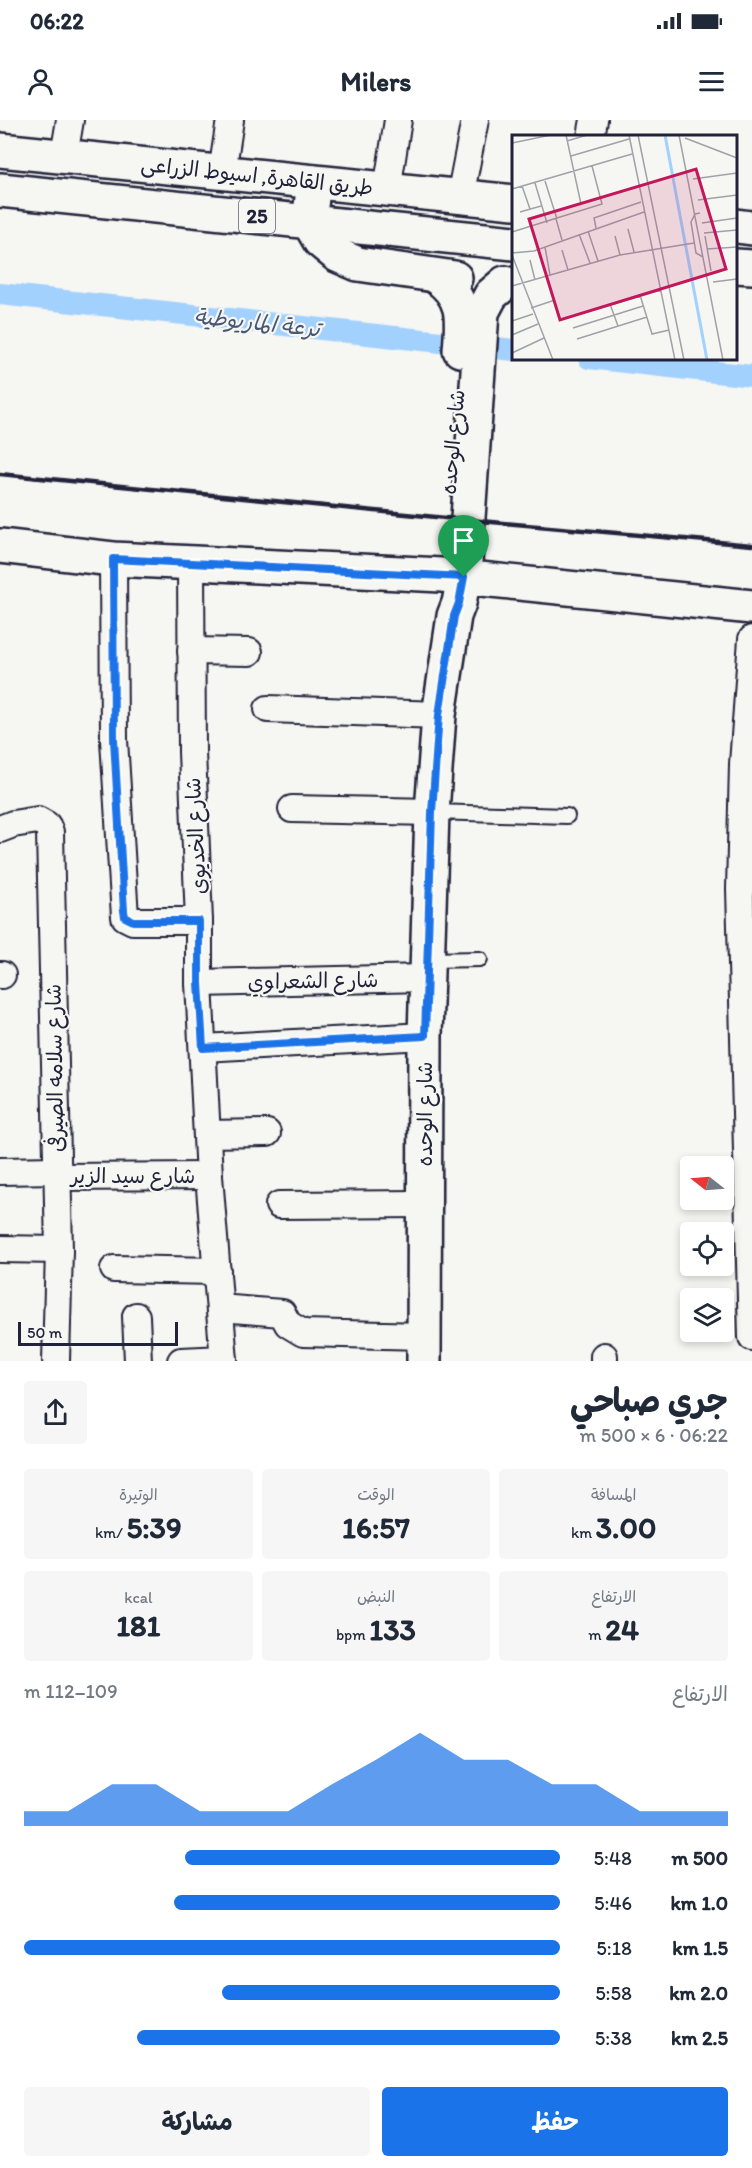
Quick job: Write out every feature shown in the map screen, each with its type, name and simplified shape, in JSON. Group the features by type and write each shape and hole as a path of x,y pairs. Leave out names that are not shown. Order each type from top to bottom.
{"main road":[{"name":"طريق القاهرة, اسيوط الزراعى","path":"0,150 512,202"},
{"path":"314,182 309,222 320,241 337,255 358,264 509,284"},
{"name":"طريق القاهرة, اسيوط الزراعى","path":"0,190 512,243"},
{"path":"737,226 752,228"},
{"path":"737,266 752,267"},
{"name":"شارع الوحده","path":"424,1348 425,1036 432,812 439,715 454,616 444,589 453,576 472,320 454,294 435,276"},
{"name":"شارع الوحده","path":"472,320 482,312 491,295 509,284"},
{"path":"0,546 113,559 453,576 752,607"}],"street":[{"path":"64,156 70,120"},
{"path":"222,173 230,120"},
{"path":"387,190 398,120"},
{"path":"460,197 475,120"},
{"path":"591,135 594,120"},
{"path":"113,559 114,740 125,917 133,921 199,921"},
{"name":"شارع الخديوى","path":"191,563 192,752 199,921 199,983 209,1176 224,1360"},
{"path":"752,639 748,764 740,889 747,984 752,1337"},
{"path":"191,651 249,652"},
{"path":"268,709 439,715"},
{"path":"292,808 432,812"},
{"name":"شارع سلامه الصيرفى","path":"0,829 13,824 38,820 47,825 50,832 59,1250 56,1361"},
{"name":"شارع الشعراوي","path":"199,983 428,969"},
{"path":"203,1048 425,1036"},
{"path":"207,1134 267,1133"},
{"name":"شارع سيد الزير","path":"0,1171 209,1176"},
{"path":"279,1205 425,1204"},
{"path":"0,1249 59,1250"},
{"path":"114,1269 217,1271"},
{"path":"220,1308 282,1313 288,1324 303,1333 424,1348"},
{"path":"136,1316 138,1361"},
{"path":"181,1361 224,1360"}],"lane":[{"path":"432,812 567,816"},
{"path":"428,969 480,959"}],"waterway":[{"name":"ترعة الماريوطية","path":"0,294 512,350"},
{"name":"ترعة الماريوطية","path":"607,360 752,376"}],"railway":[{"path":"0,474 446,518 752,545"}],"route":[{"path":"113,559 464,577 463,590 454,616 439,715 432,812 425,1036 203,1048 199,983 199,921 133,921 125,917 114,740 113,559"}]}
